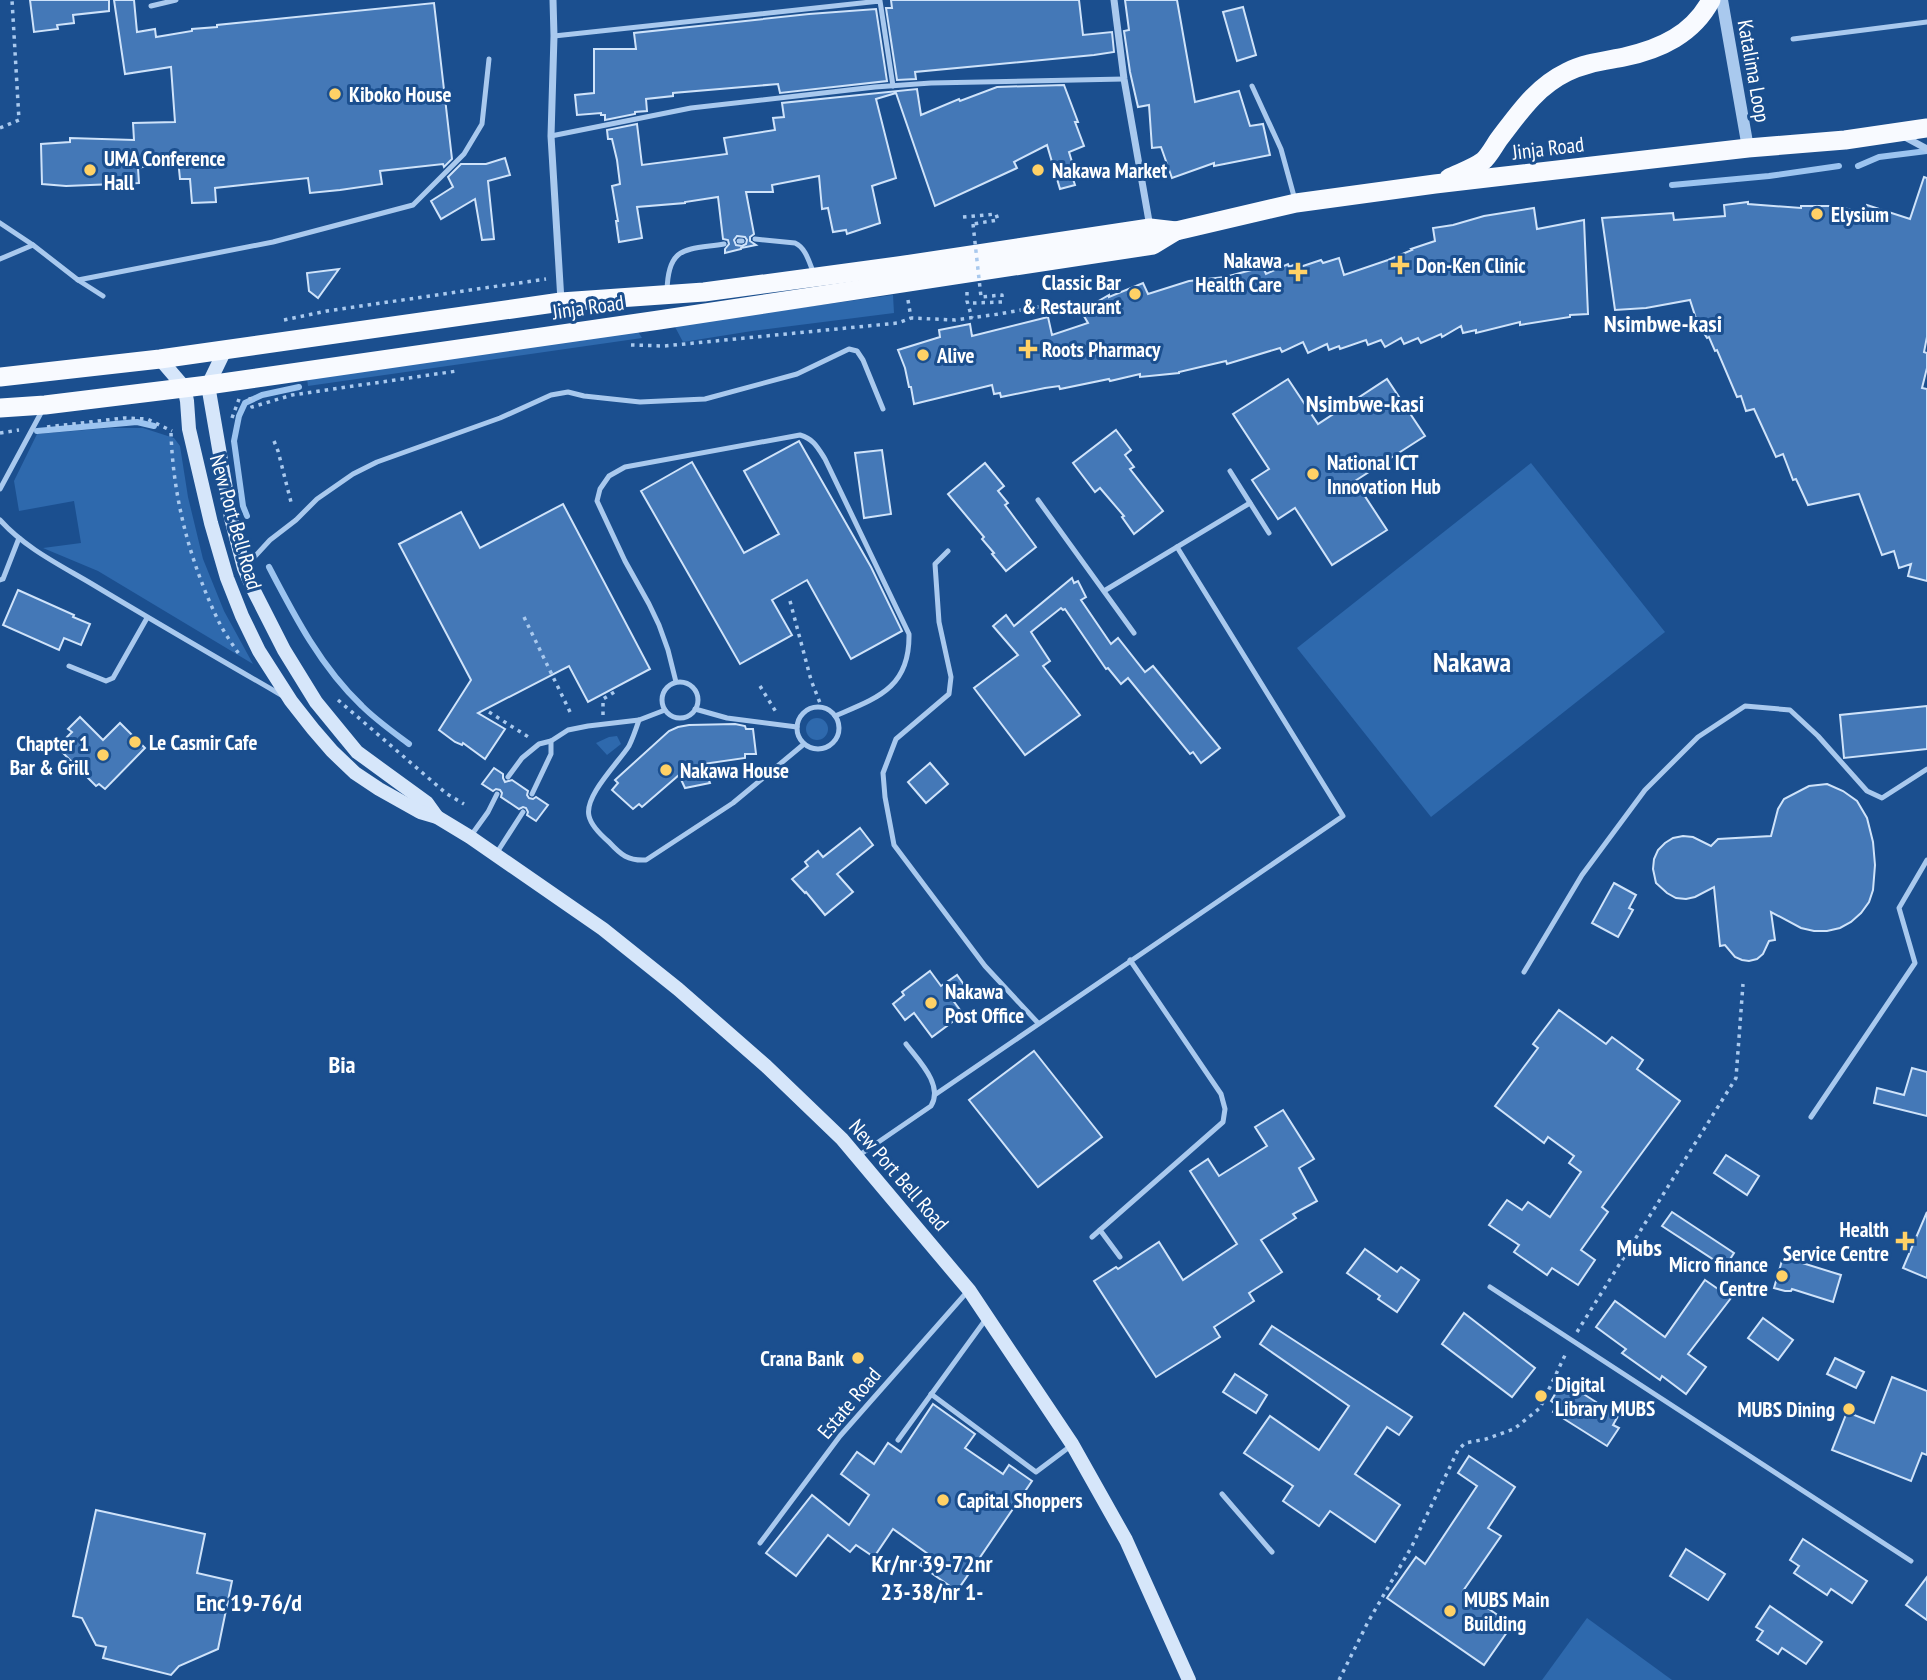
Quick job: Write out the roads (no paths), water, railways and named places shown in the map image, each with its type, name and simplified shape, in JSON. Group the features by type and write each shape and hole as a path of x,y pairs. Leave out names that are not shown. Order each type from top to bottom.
{"highway":[{"path":"1435,184 1482,162 1528,101 1553,79 1580,66 1632,55 1667,43 1686,32 1700,18 1711,0"},
{"name":"Jinja Road","path":"0,408 186,394 905,284 1152,237 1296,203 1435,184 1927,128"},
{"name":"Jinja Road","path":"0,377 160,359 561,302 667,296 1152,237"}],"main road":[{"path":"208,389 226,348"},
{"path":"160,359 186,394"},
{"name":"New Port Bell Road","path":"208,389 231,518 244,568 284,650 316,702 358,752 426,803 437,817"},
{"name":"New Port Bell Road","path":"186,394 190,429 211,523 227,578 259,650 291,701 319,737 355,773 420,812 437,817 471,837 603,929 678,989 766,1066 858,1156 969,1290 1072,1444 1126,1540 1189,1680"}],"street":[{"path":"553,0 551,136 561,302"},
{"path":"1114,0 1124,79 1152,237"},
{"name":"Katalima Loop","path":"1722,0 1748,148"},
{"path":"1896,133 1927,149"}],"lane":[{"path":"151,6 176,0"},
{"path":"554,36 880,0 893,86"},
{"path":"1793,39 1927,22"},
{"path":"78,280 274,242 414,205 464,155 482,124 489,59"},
{"path":"551,136 691,108 893,86 1124,79"},
{"path":"1252,86 1281,149 1296,203"},
{"path":"0,223 103,296"},
{"path":"755,239 799,245 815,277"},
{"path":"667,296 667,272 677,255 685,250 724,244"},
{"path":"0,259 33,245"},
{"path":"244,568 270,540 317,499 353,474 377,462 500,418 561,392 640,402 705,399 797,374 845,350 854,349 863,360 883,409"},
{"path":"0,489 45,405"},
{"path":"676,682 659,625 597,501 600,489 609,476 625,467 800,435 815,443 825,459 909,634 907,660 892,685 879,697 835,716"},
{"path":"1230,471 1269,533"},
{"path":"1038,500 1134,633"},
{"path":"1104,591 1250,503"},
{"path":"0,520 19,538 147,618 291,701"},
{"path":"0,580 3,579 19,538"},
{"path":"858,1156 931,1105 936,1094 1343,816 1177,547"},
{"path":"948,551 935,564 939,622 951,677 949,694 895,739 883,774 889,821 894,845 985,966 1038,1023"},
{"path":"69,666 106,681 113,678 147,618"},
{"path":"676,682 683,682 694,690 697,696 695,709 691,715 684,718 677,718 665,710 662,697 664,690 676,682"},
{"path":"1524,972 1582,874 1645,790 1698,737 1745,706 1790,710 1818,736 1867,791 1882,798 1927,769"},
{"path":"822,708 835,716 838,723 836,738 825,748 817,749 804,744 798,736 799,718 805,712 822,708"},
{"path":"695,709 727,718 797,727"},
{"path":"508,777 522,758 539,744 551,741 568,730 639,720 665,710"},
{"path":"639,720 629,744 593,795 589,806 589,817 601,835 628,859 646,860 733,803 804,744"},
{"path":"532,794 551,754 551,741"},
{"path":"471,837 497,794"},
{"path":"496,855 523,812"},
{"path":"1811,1117 1915,963 1899,908 1927,860"},
{"path":"1092,1237 1223,1122 1225,1109 1221,1094 1130,960"},
{"path":"906,1044 933,1083 936,1094"},
{"path":"1101,1230 1120,1257"},
{"path":"1490,1287 1911,1561"},
{"name":"Estate Road","path":"760,1543 839,1436 969,1290"},
{"path":"898,1440 988,1316"},
{"path":"931,1394 1036,1472 1072,1444"},
{"path":"1222,1494 1272,1552"}],"waterway":[{"path":"1858,166 1879,157 1927,151"},
{"path":"1672,185 1839,166"},
{"path":"247,516 243,506 234,441 239,416 245,403 262,395 299,387"},
{"path":"37,431 137,422 154,426"},
{"path":"269,567 299,623 334,675 367,711 409,744"}],"place":[{"name":"Kiboko House","path":"335,94"},
{"name":"UMA Conference Hall","path":"90,170"},
{"name":"Nakawa Market","path":"1038,170"},
{"name":"Elysium","path":"1817,214"},
{"name":"Don-Ken Clinic","path":"1400,265"},
{"name":"Nakawa Health Care","path":"1298,272"},
{"name":"Classic Bar & Restaurant","path":"1135,294"},
{"name":"Roots Pharmacy","path":"1028,349"},
{"name":"Alive","path":"923,355"},
{"name":"National ICT Innovation Hub","path":"1313,474"},
{"name":"Le Casmir Cafe","path":"135,742"},
{"name":"Chapter 1 Bar & Grill","path":"103,755"},
{"name":"Nakawa House","path":"666,770"},
{"name":"Nakawa Post Office","path":"931,1003"},
{"name":"Health Service Centre","path":"1905,1241"},
{"name":"Micro finance Centre","path":"1782,1276"},
{"name":"Crana Bank","path":"858,1358"},
{"name":"Digital Library MUBS","path":"1541,1396"},
{"name":"MUBS Dining","path":"1849,1409"},
{"name":"Capital Shoppers","path":"943,1500"},
{"name":"MUBS Main Building","path":"1450,1611"}],"district":[{"name":"Nsimbwe-kasi","path":"1663,323"},
{"name":"Nsimbwe-kasi","path":"1365,403"},
{"name":"Nakawa","path":"1472,661"},
{"name":"Bia","path":"342,1064"},
{"name":"Mubs","path":"1639,1247"},
{"name":"Kr/nr 39-72nr 23-38/nr 1-","path":"932,1577"},
{"name":"Enc 19-76/d","path":"249,1602"}]}
